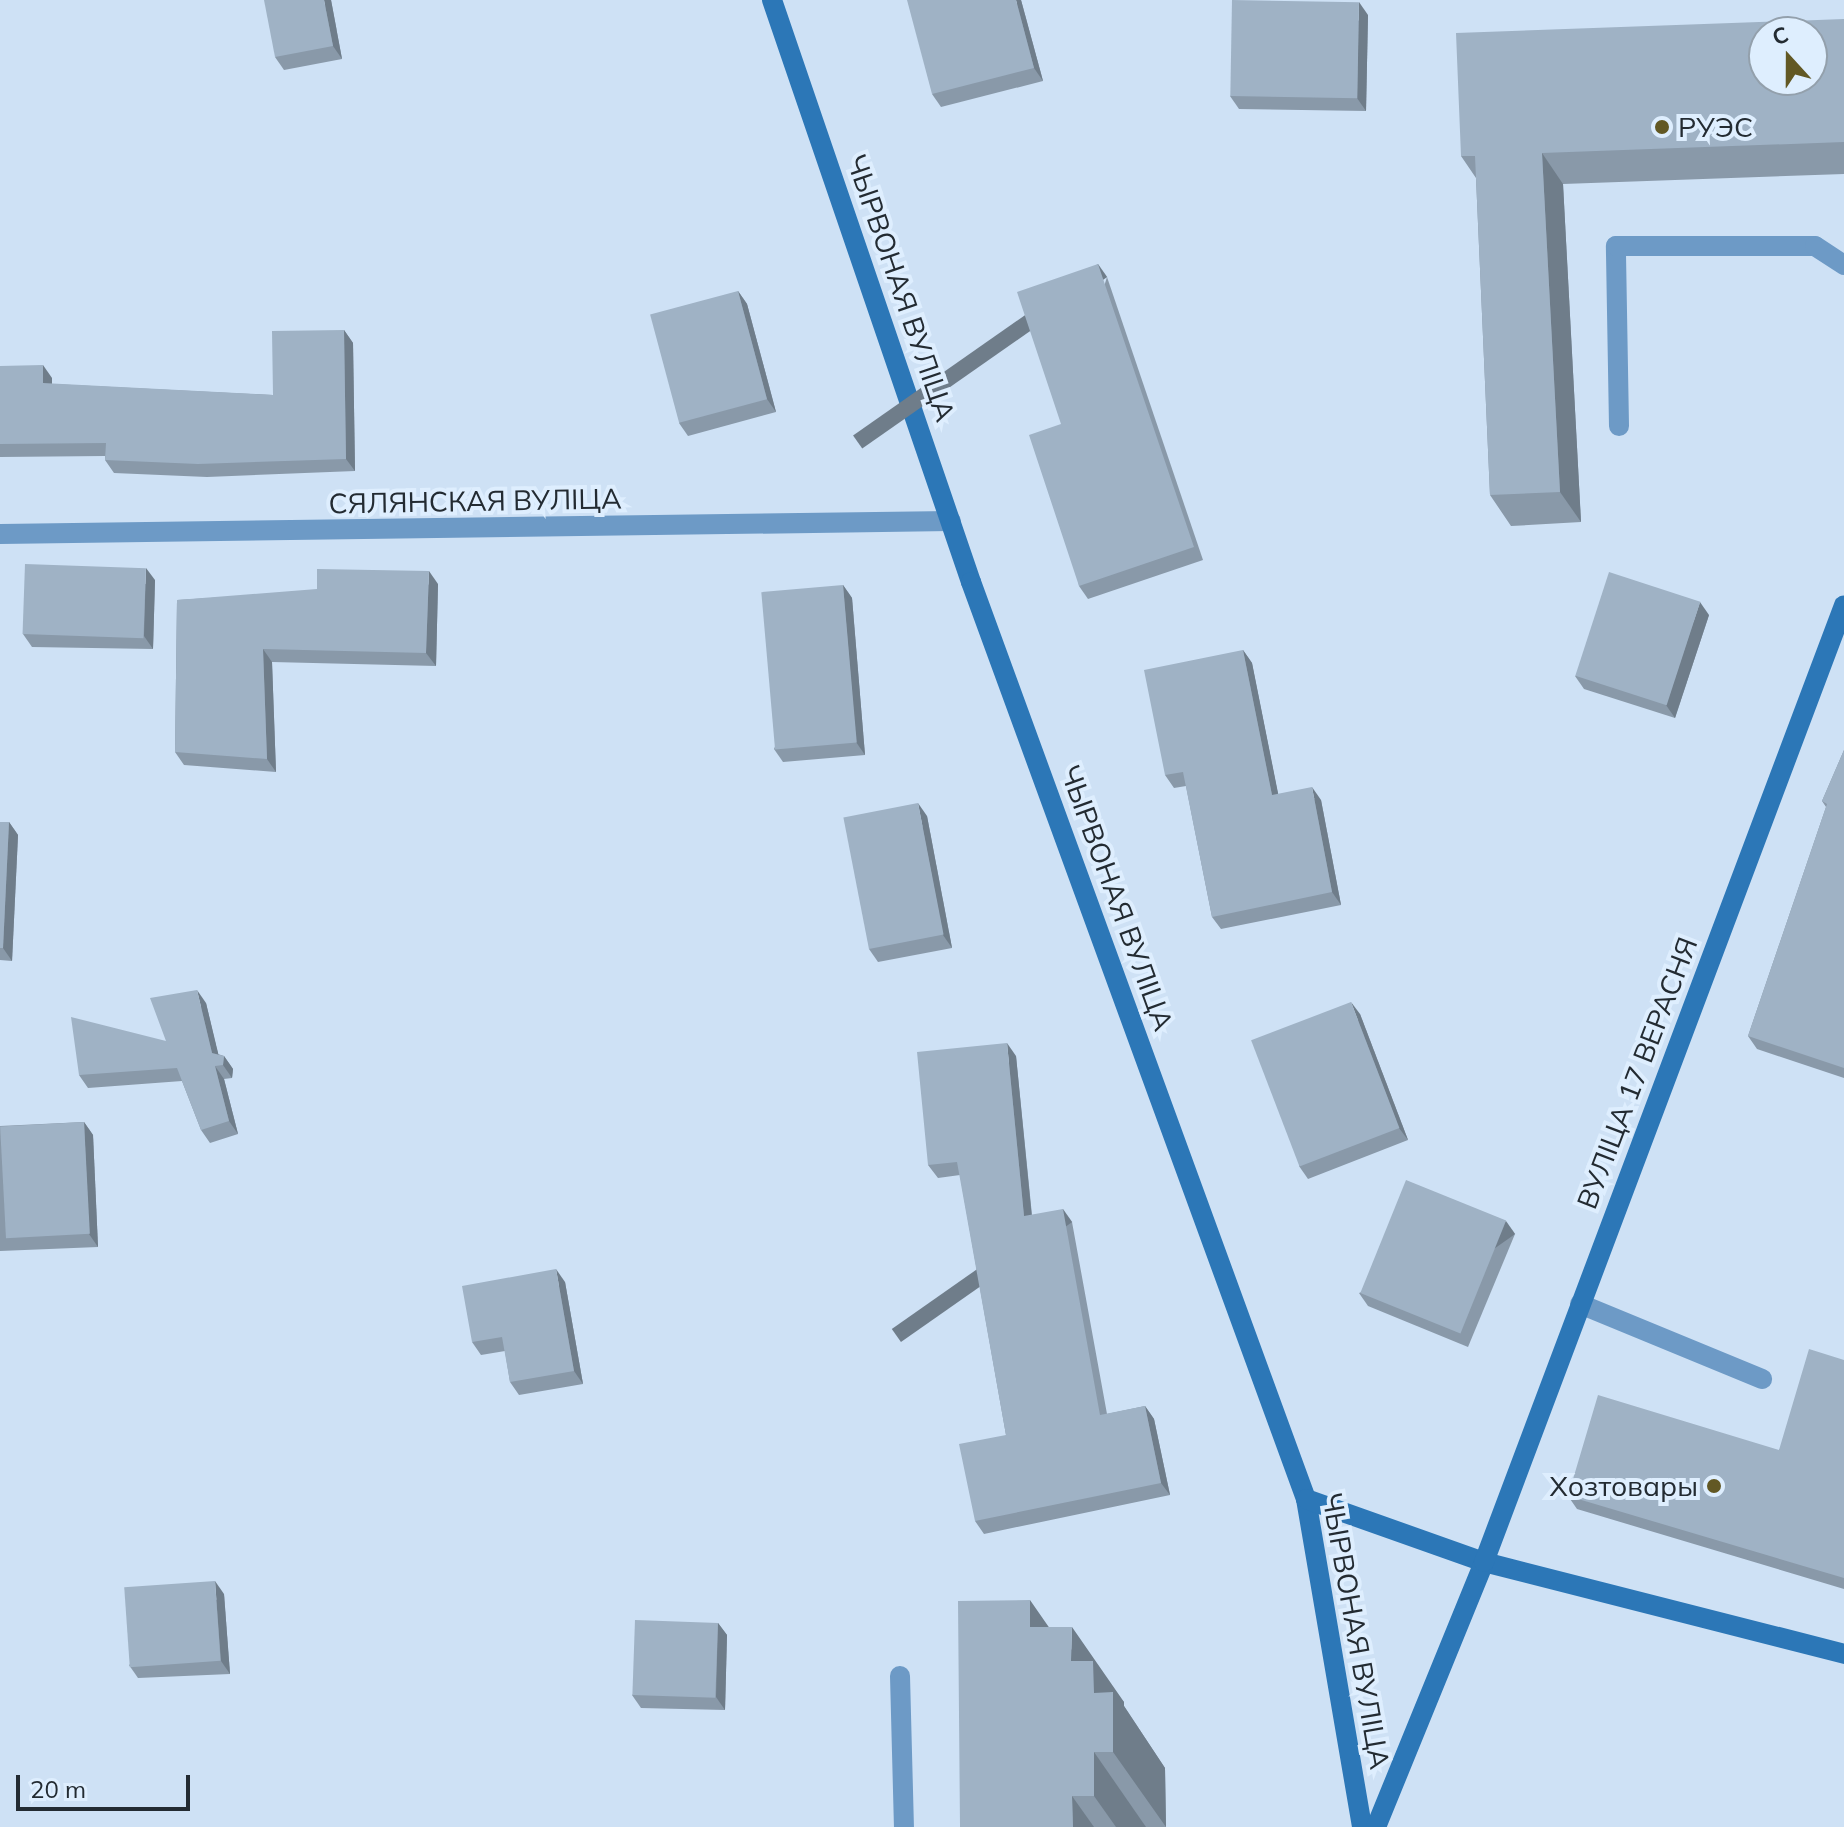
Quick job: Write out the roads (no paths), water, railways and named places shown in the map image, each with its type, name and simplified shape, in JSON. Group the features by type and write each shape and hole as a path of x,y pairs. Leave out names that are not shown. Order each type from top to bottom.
{"main road":[{"name":"ЧЫРВОНАЯ ВУЛІЦА","path":"772,0 951,521 1306,1499 1362,1827"},
{"name":"ВУЛІЦА 17 ВЕРАСНЯ","path":"1484,1562 1844,605"},
{"path":"1306,1499 1484,1562 1844,1654"},
{"name":"ЧЫРВОНАЯ ВУЛІЦА","path":"1376,1827 1484,1562"}],"street":[{"path":"1619,426 1616,246 1815,246 1844,265"},
{"name":"СЯЛЯНСКАЯ ВУЛІЦА","path":"0,534 951,521"},
{"path":"1580,1304 1762,1379"},
{"path":"900,1676 904,1827"}],"place":[{"name":"РУЭС","path":"1662,127"},
{"name":"Хозтовары","path":"1714,1486"}]}
